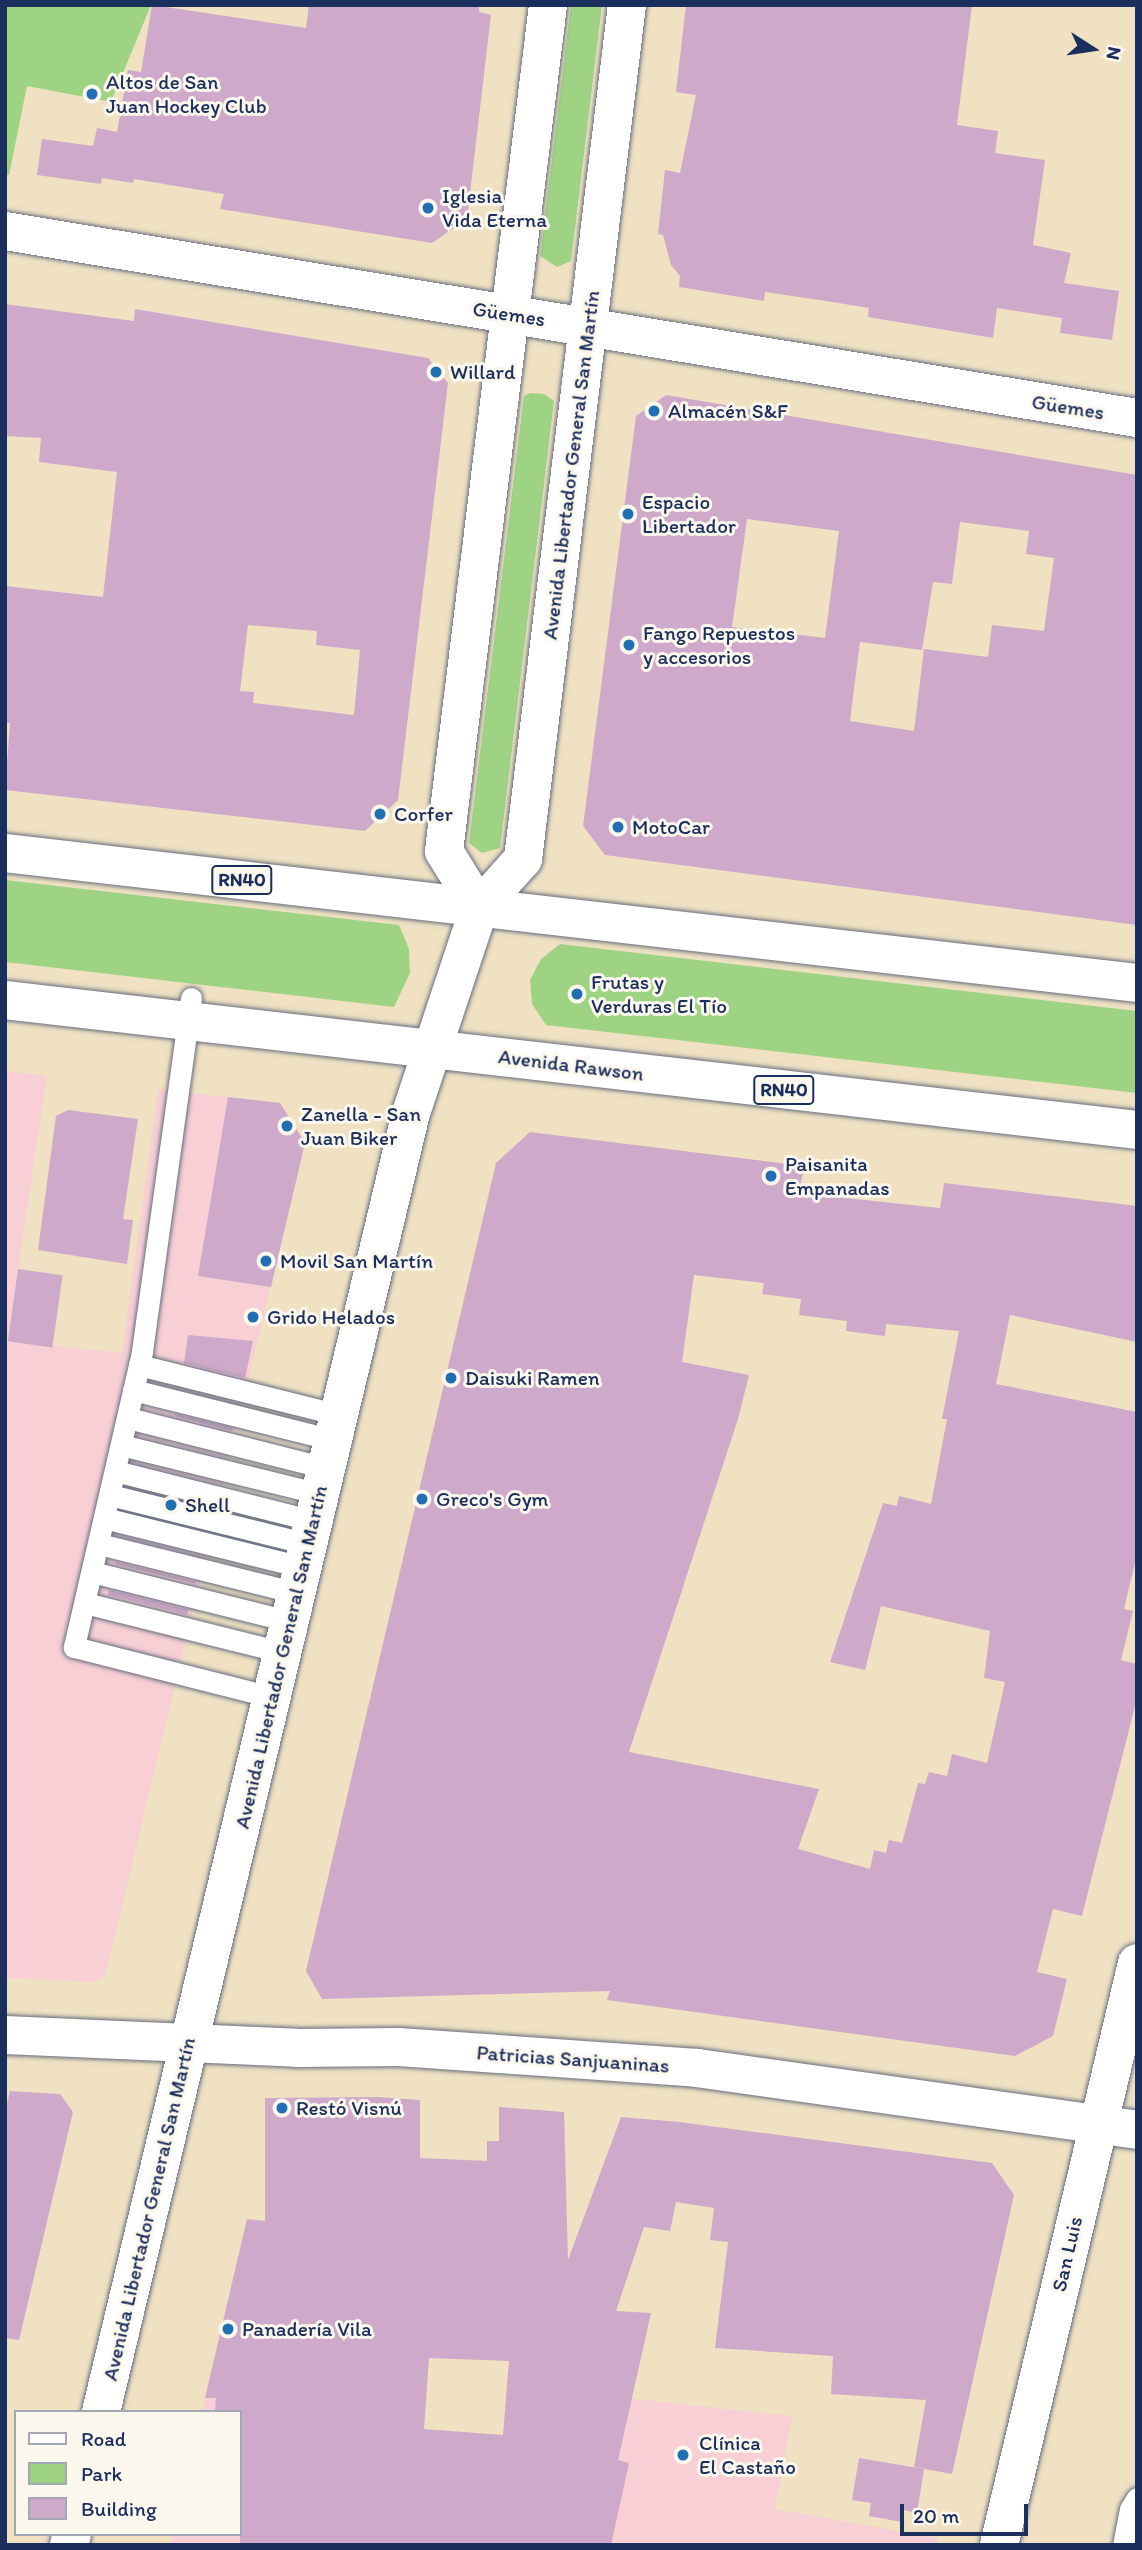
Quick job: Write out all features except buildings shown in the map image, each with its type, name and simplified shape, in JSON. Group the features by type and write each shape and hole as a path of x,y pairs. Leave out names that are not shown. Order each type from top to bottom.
{"main road":[{"path":"479,908 444,850 548,5"},
{"name":"Avenida Libertador General San Martín","path":"101,2410 411,1113 479,908 523,859 627,5"},
{"name":"Güemes","path":"5,231 1137,418"},
{"name":"RN40","path":"5,853 1137,983"},
{"name":"Avenida Rawson","path":"5,1000 189,1009 432,1049 1137,1130"},
{"name":"San Luis","path":"999,2545 1137,1963"},
{"name":"Patricias Sanjuaninas","path":"5,2035 297,2049 399,2047 697,2068 1137,2130"}],"lane":[{"path":"189,1009 139,1365 75,1647 272,1696"},
{"path":"139,1365 311,1531"},
{"path":"134,1390 311,1531"},
{"path":"128,1418 311,1531"},
{"path":"121,1445 311,1531"},
{"path":"115,1471 311,1531"},
{"path":"110,1495 311,1531"},
{"path":"104,1518 311,1531"},
{"path":"99,1544 311,1531"},
{"path":"92,1572 311,1531"},
{"path":"85,1603 311,1531"},
{"path":"1123,2545 1130,2509 1137,2498"}],"shaded area":[{"path":"5,1071 47,1076 7,1341 122,1353 158,1089 280,1103 305,1143 106,1973 96,1982 5,1978"},
{"name":"Clínica El Castaño","path":"212,2368 368,2378 444,2468 596,2395 792,2416 775,2509 938,2538 937,2545 170,2545 172,2536 242,2536 242,2410 202,2410"}],"green space":[{"name":"Altos de San Juan Hockey Club","path":"5,5 151,5 111,102 27,86 9,175 5,175"},
{"path":"571,5 602,5 571,261 557,267 540,256"},
{"path":"530,393 544,394 554,401 500,848 482,853 469,843 524,396"},
{"path":"5,880 399,925 409,949 410,973 394,1007 5,962"},
{"path":"560,944 1137,1011 1137,1093 546,1025 532,1004 530,980 541,959"}],"place":[{"name":"Altos de San Juan Hockey Club","path":"92,94"},
{"name":"Iglesia Vida Eterna","path":"428,208"},
{"name":"Willard","path":"436,372"},
{"name":"Almacén S&F","path":"654,411"},
{"name":"Espacio Libertador","path":"628,514"},
{"name":"Fango Repuestos y accesorios","path":"629,645"},
{"name":"Corfer","path":"380,814"},
{"name":"MotoCar","path":"618,827"},
{"name":"Frutas y Verduras El Tío","path":"577,994"},
{"name":"Zanella - San Juan Biker","path":"287,1126"},
{"name":"Paisanita Empanadas","path":"771,1176"},
{"name":"Movil San Martín","path":"266,1261"},
{"name":"Grido Helados","path":"253,1317"},
{"name":"Daisuki Ramen","path":"451,1378"},
{"name":"Greco's Gym","path":"422,1499"},
{"name":"Shell","path":"171,1505"},
{"name":"Restó Visnú","path":"282,2108"},
{"name":"Panadería Vila","path":"228,2329"},
{"name":"Clínica El Castaño","path":"683,2455"}]}
